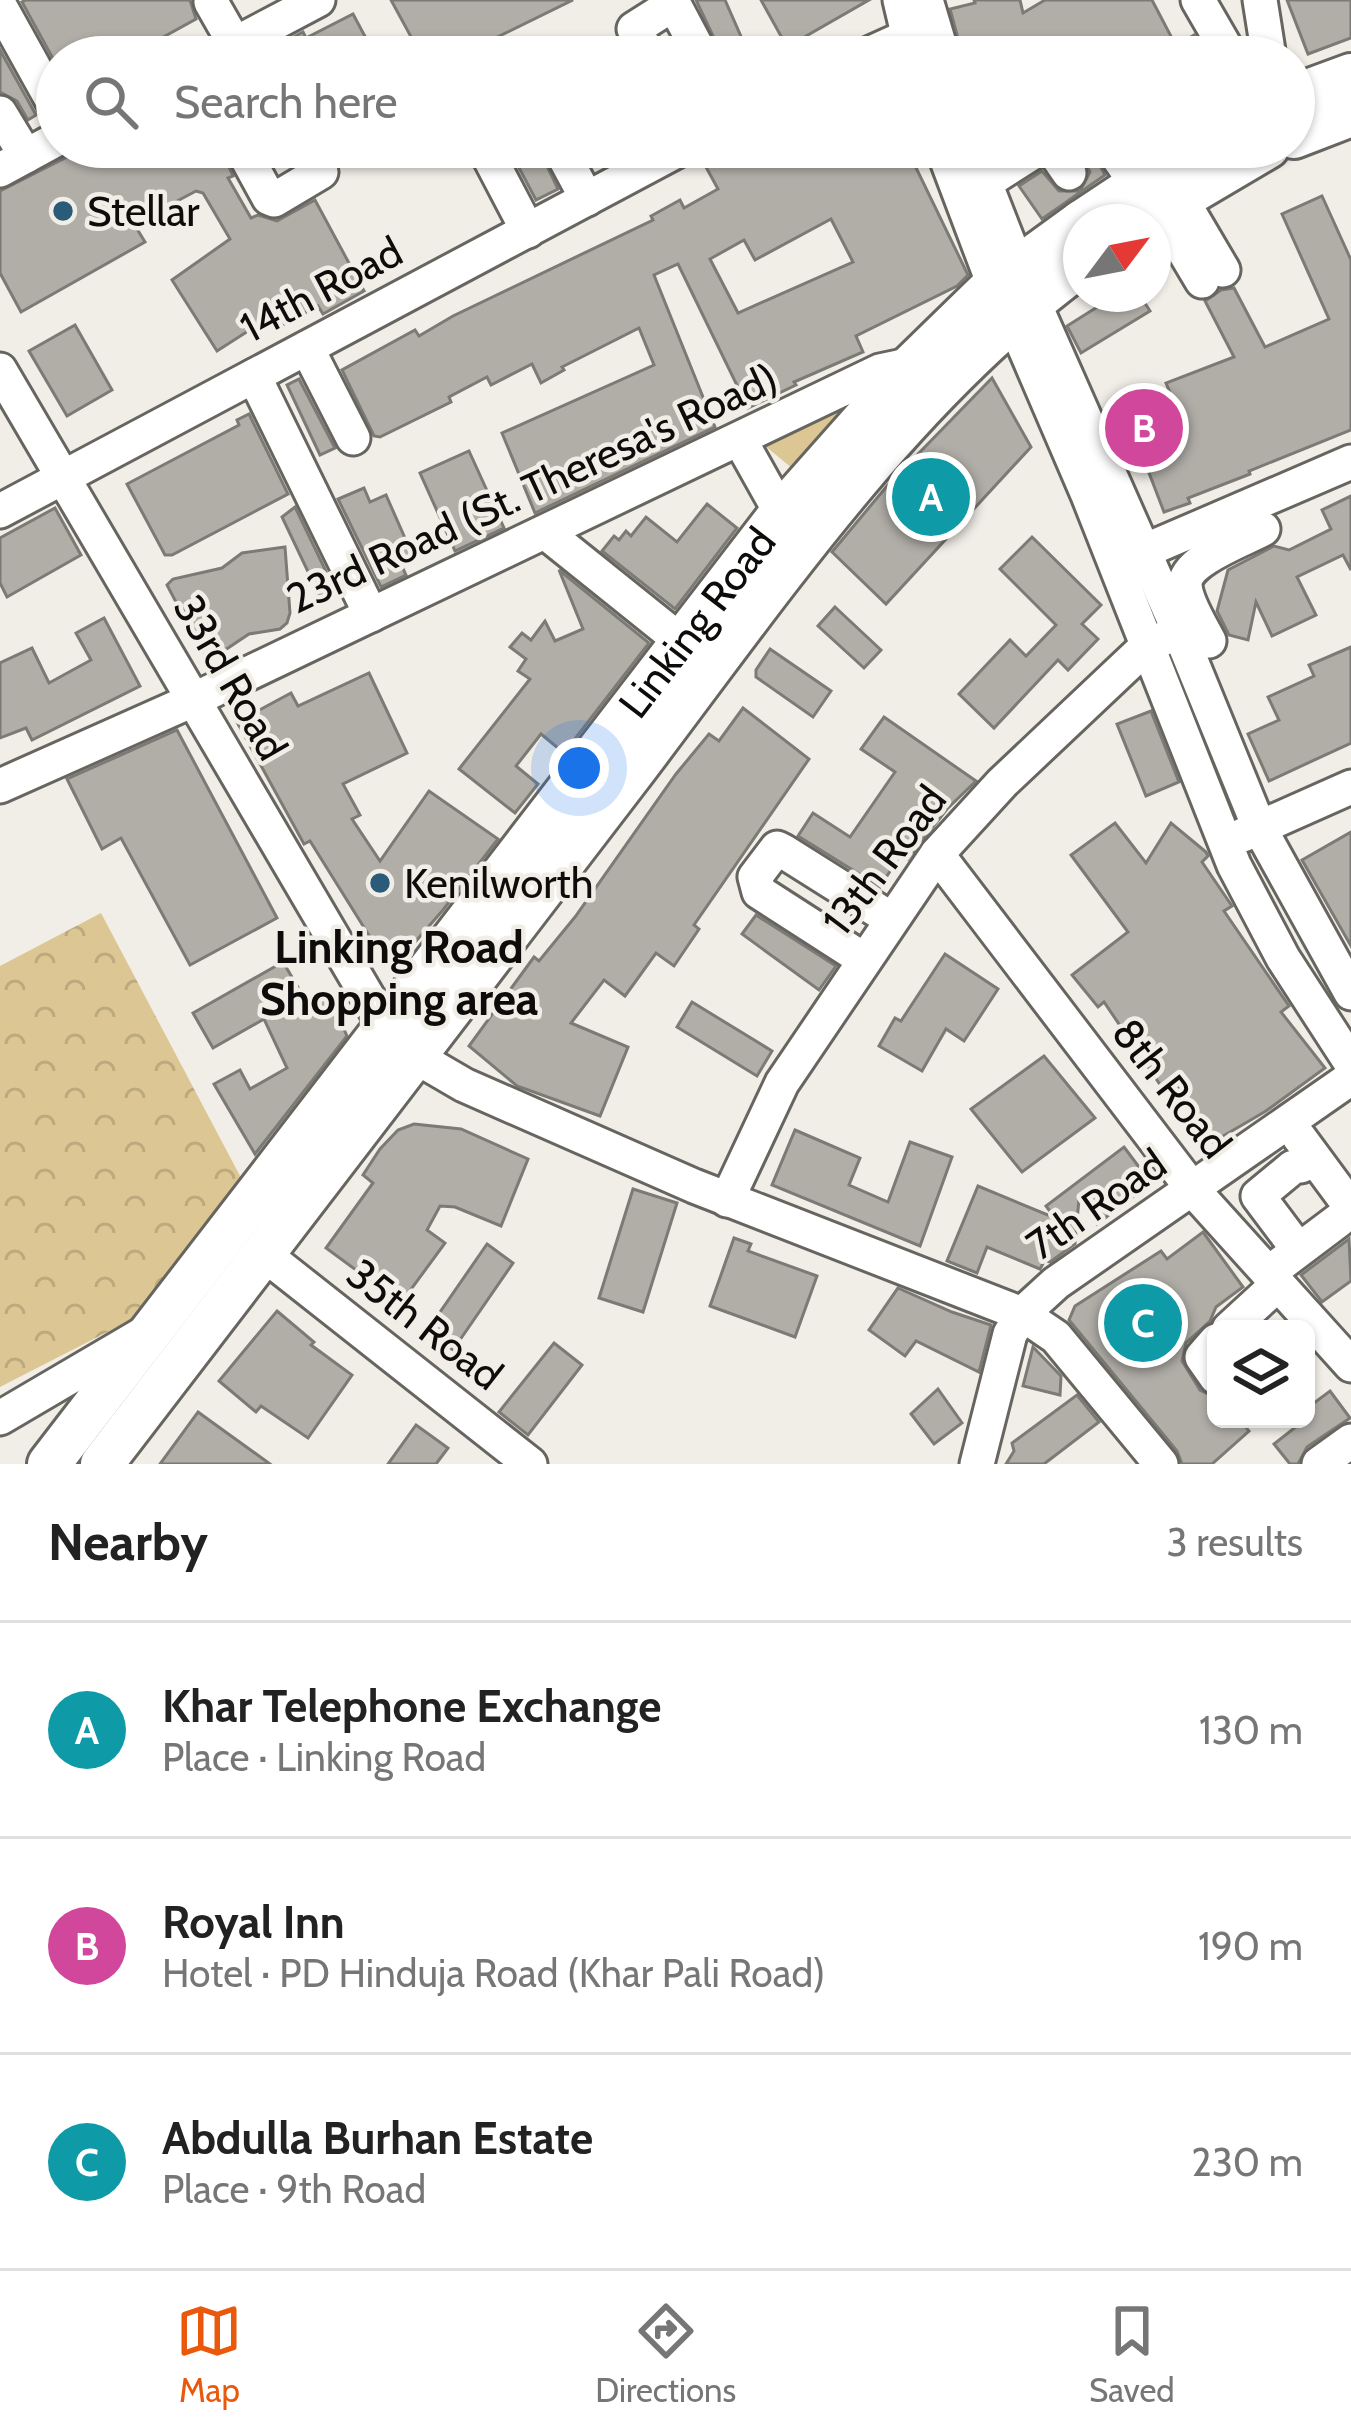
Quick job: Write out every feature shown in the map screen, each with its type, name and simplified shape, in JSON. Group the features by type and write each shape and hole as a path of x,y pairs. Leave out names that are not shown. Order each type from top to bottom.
{"main road":[{"path":"1315,88 1351,75"},
{"path":"1315,128 1351,115"},
{"name":"Linking Road","path":"1112,204 1159,176 1189,168"},
{"name":"Linking Road","path":"102,1464 265,1255 400,1043 682,642 940,389 1015,292 1063,241"},
{"name":"Linking Road","path":"49,1464 156,1326 400,1043 795,527 913,364 1015,292 1063,272"}],"street":[{"path":"258,36 318,0"},
{"path":"1198,0 1219,36"},
{"path":"1260,0 1265,36"},
{"path":"211,2 230,36"},
{"path":"638,36 634,29 670,6 689,36"},
{"path":"2,8 36,70"},
{"path":"0,113 13,163"},
{"path":"252,168 268,198 274,200 319,168"},
{"path":"509,168 556,208"},
{"path":"556,208 558,168"},
{"name":"14th Road","path":"0,511 307,348 556,208 640,168"},
{"path":"956,168 1157,570 1199,639 1259,827 1351,993"},
{"path":"971,168 971,192"},
{"path":"971,192 1008,168"},
{"path":"1159,176 1212,276"},
{"path":"307,348 353,438"},
{"name":"23rd Road (St. Theresa's Road)","path":"0,786 193,700 880,371 913,364"},
{"name":"33rd Road","path":"0,370 400,1043 464,1085 727,1200 1022,1314 1056,1336 1161,1464"},
{"path":"263,371 319,457"},
{"path":"263,371 370,615"},
{"path":"740,440 795,527"},
{"path":"1157,570 1261,526 1351,461"},
{"path":"1157,570 1261,526"},
{"path":"545,532 682,642"},
{"path":"1157,570 1147,646 1265,928 1351,1063"},
{"name":"13th Road","path":"727,1200 782,1083 937,854 1002,783 1147,646 1199,639"},
{"path":"1226,843 1351,787"},
{"path":"863,958 759,892 755,877 771,853 777,848 783,851 891,919"},
{"name":"8th Road","path":"937,854 1193,1191 1258,1262 1329,1357"},
{"name":"7th Road","path":"976,1464 1010,1334 1022,1314 1056,1283 1351,1078"},
{"path":"1250,1320 1258,1262 1291,1234 1342,1209 1273,1134"},
{"path":"1291,1234 1258,1194 1305,1169"},
{"path":"1258,1262 1291,1234"},
{"name":"35th Road","path":"265,1255 530,1464"},
{"path":"0,1418 156,1326"},
{"path":"1319,1464 1351,1441"}],"green space":[{"path":"856,395 793,469 764,445"},
{"path":"101,913 248,1191 160,1305 0,1387 0,966"}],"building":[{"path":"190,0 196,19 165,36 41,36 22,2"},
{"path":"391,0 573,0 500,36 411,36"},
{"path":"696,0 725,0 741,36 713,36"},
{"path":"761,0 869,0 806,36 781,36"},
{"path":"1020,0 1023,13 1045,0 1152,0 1171,36 957,36 950,9"},
{"path":"1287,0 1351,0 1351,38 1315,51 1315,36 1301,36"},
{"path":"353,14 365,36 310,36"},
{"path":"0,50 36,115 28,120 17,101 0,92"},
{"path":"45,168 229,168 233,176 228,178 251,218 258,215 277,221 315,200 364,291 323,314 318,306 277,328 270,317 217,351 172,280 230,239 203,193 196,191 134,224 145,242 21,312 0,273 0,191"},
{"path":"519,168 548,168 558,189 536,200"},
{"path":"707,168 916,168 968,275 957,286 856,336 863,352 748,408 678,264 654,275 715,427 535,513 502,433 654,365 639,328 562,367 541,383 532,364 491,385 487,377 449,397 451,402 374,436 342,370 415,330 419,336 653,220 651,216 680,200 684,208 718,189","holes":["831,219 853,262 738,313 710,259 744,240 755,260"]},
{"path":"1088,168 1101,168 1105,175 1042,219 1019,186 1042,171 1059,191 1080,191"},
{"path":"1322,196 1351,260 1351,430 1164,512 1141,452 1132,455 1117,414 1171,395 1166,383 1234,357 1205,301 1221,290 1234,288 1265,347 1329,319 1282,214"},
{"path":"1089,312 1148,312 1081,353 1067,326"},
{"path":"75,325 112,390 67,416 29,351"},
{"path":"992,378 1031,447 886,604 832,552 887,486"},
{"path":"299,379 335,448 320,455 287,385"},
{"path":"249,414 288,494 165,555 127,484 239,425 237,420"},
{"path":"469,451 504,528 455,551 420,473"},
{"path":"364,488 370,502 386,495 412,554 399,560 406,575 381,587 338,499"},
{"path":"1351,496 1351,570 1343,555 1297,577 1316,615 1272,636 1256,602 1248,640 1229,635 1217,611 1228,570 1274,546 1289,550 1331,529 1322,510"},
{"path":"707,504 737,528 675,609 602,551 614,536 619,540 626,531 631,536 646,517 677,542"},
{"path":"295,507 335,590 320,597 282,517"},
{"path":"55,508 81,555 7,597 0,583 0,538"},
{"path":"1032,537 1101,605 1082,624 1098,639 1068,670 1058,660 994,728 959,694 1010,640 1026,656 1056,625 1000,569"},
{"path":"285,547 287,623 280,629 249,634 219,654 210,656 200,650 189,617 167,585 173,579 222,568 242,553"},
{"path":"559,570 649,643 564,753 541,734 516,766 538,784 515,813 459,769 530,679 518,671 526,659 510,647 522,633 531,640 545,621 555,641 583,629"},
{"path":"835,607 881,650 864,668 818,626"},
{"path":"104,618 140,686 32,740 26,728 0,738 0,663 32,648 49,683 91,660 76,633"},
{"path":"1351,647 1351,743 1269,781 1248,734 1279,720 1268,697 1314,676 1309,665"},
{"path":"770,649 831,691 813,717 756,677"},
{"path":"369,673 407,753 343,784 360,815 352,819 380,861 429,791 498,839 443,910 401,953 381,947 370,937 310,841 304,844 237,722 291,693 298,706"},
{"path":"743,708 809,759 694,925 699,929 674,966 656,953 625,996 604,980 571,1023 628,1047 600,1116 517,1086 469,1046 534,957 539,961 575,917 676,774 709,734 719,741"},
{"path":"1151,711 1179,782 1146,796 1117,724"},
{"path":"884,717 976,781 908,859 901,854 880,887 798,836 813,813 850,837 895,772 861,749"},
{"path":"177,730 277,918 190,965 121,838 102,849 67,779"},
{"path":"1115,823 1146,863 1171,823 1206,852 1202,862 1232,906 1224,911 1289,1006 1281,1012 1325,1068 1213,1142 1175,1081 1163,1089 1104,1002 1098,1007 1072,975 1128,932 1071,855"},
{"path":"1351,832 1351,946 1302,860"},
{"path":"756,915 836,966 819,990 742,934"},
{"path":"945,954 998,989 964,1041 946,1029 922,1071 879,1046"},
{"path":"283,962 308,1004 326,990 347,1036 255,1154 214,1084 240,1070 250,1089 287,1068 264,1019 213,1048 193,1013"},
{"path":"692,1002 772,1051 757,1076 677,1027"},
{"path":"1044,1056 1095,1118 1022,1172 971,1109"},
{"path":"414,1124 461,1129 528,1159 501,1226 455,1207 440,1206 427,1230 445,1243 401,1303 326,1248 373,1183 363,1175 380,1149 398,1130"},
{"path":"795,1130 860,1158 849,1185 888,1202 910,1142 952,1157 920,1246 772,1185"},
{"path":"1124,1147 1151,1183 1097,1224 1079,1199 1075,1244 1050,1262 1045,1260 1040,1269 987,1247 977,1273 947,1261 978,1186 1055,1218 1046,1206"},
{"path":"633,1189 677,1203 643,1312 599,1298"},
{"path":"1203,1232 1243,1287 1216,1307 1210,1320 1186,1343 1182,1361 1207,1394 1207,1428 1249,1431 1212,1464 1182,1464 1177,1451 1069,1320 1075,1306 1161,1251 1167,1259"},
{"path":"734,1238 751,1244 748,1251 817,1276 795,1337 710,1306"},
{"path":"1349,1239 1351,1281 1322,1302 1301,1275"},
{"path":"487,1244 513,1263 453,1350 427,1331"},
{"path":"898,1288 991,1325 979,1372 916,1341 905,1356 869,1330"},
{"path":"277,1311 314,1342 311,1345 352,1375 308,1438 261,1406 256,1412 219,1381"},
{"path":"554,1343 582,1365 528,1435 499,1412"},
{"path":"1033,1347 1061,1376 1060,1395 1023,1386"},
{"path":"938,1389 962,1423 934,1444 911,1414"},
{"path":"1330,1391 1350,1418 1307,1447 1298,1464 1290,1464 1274,1444 1294,1428 1315,1428 1315,1402"},
{"path":"1077,1395 1099,1422 1044,1464 1006,1464 1014,1451 1012,1443"},
{"path":"198,1412 227,1433 270,1464 160,1464"},
{"path":"416,1425 448,1448 436,1464 388,1464"}],"place":[{"name":"Stellar","path":"63,211"},
{"name":"Royal Inn","path":"1144,428"},
{"name":"Khar Telephone Exchange","path":"931,497"},
{"name":"Kenilworth","path":"380,883"},
{"name":"Abdulla Burhan Estate","path":"1143,1323"}],"district":[{"name":"Linking Road Shopping area","path":"399,973"}]}
